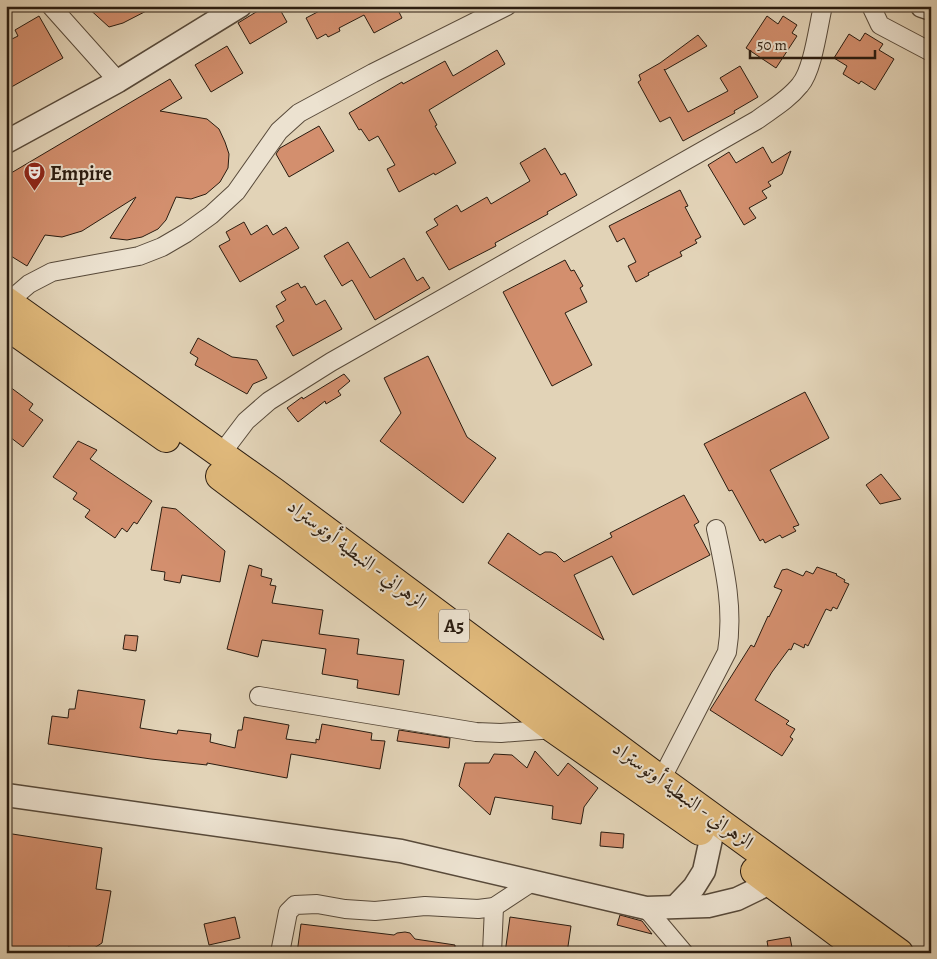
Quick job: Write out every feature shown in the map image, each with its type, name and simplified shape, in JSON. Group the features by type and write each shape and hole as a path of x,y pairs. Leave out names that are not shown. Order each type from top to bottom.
{"highway":[{"name":"الزهراني - النبطية أوتوستراد","path":"7,309 221,454 661,780 899,953"},
{"name":"الزهراني - النبطية أوتوستراد","path":"7,309 234,486 554,729 711,839 865,953"}],"street":[{"path":"51,6 118,80"},
{"path":"6,142 118,80 240,6"},
{"path":"7,309 29,284 52,272 139,256 178,238 211,215 236,192 279,131 299,114 326,97 372,73 507,6"},
{"path":"221,454 246,420 269,401 331,362 757,120 783,102 801,84 809,67 823,6"},
{"path":"871,6 880,25 931,52"},
{"path":"922,6 931,9"},
{"path":"661,780 727,652 730,611 728,585 716,529"},
{"path":"259,696 476,732 501,734 554,729"},
{"path":"6,795 401,851 646,908 708,906 737,899 770,883"},
{"path":"676,906 694,887 704,871 711,839"},
{"path":"280,953 288,912 295,905 317,904 375,911 425,906 478,909 494,907 532,882"},
{"path":"492,953 494,907"},
{"path":"646,908 684,953"}],"building":[{"path":"86,6 156,6 123,23 109,27"},
{"path":"266,6 278,6 287,22 250,44 238,23"},
{"path":"329,6 396,6 402,18 374,33 364,15 339,28 340,31 328,37 326,34 317,39 306,18"},
{"path":"39,16 63,58 6,90 6,42 18,36 15,30"},
{"path":"767,16 778,24 783,16 797,25 792,33 797,36 776,68 746,48"},
{"path":"865,33 883,44 879,50 894,59 875,90 861,81 859,84 843,74 847,66 834,58 849,34 860,41"},
{"path":"698,35 707,46 664,69 688,112 728,91 720,78 740,66 758,97 734,111 735,113 683,141 670,117 660,122 638,82 641,80 639,75 660,63"},
{"path":"227,46 243,73 211,92 195,65"},
{"path":"497,50 505,64 429,110 437,125 435,126 456,163 399,192 387,169 395,165 378,136 369,141 361,129 359,130 349,113 402,82 403,84 445,61 453,76"},
{"path":"170,79 182,98 160,111 207,119 219,129 229,154 228,168 220,182 206,194 191,199 176,197 166,220 158,229 142,237 127,240 110,238 136,197 82,231 62,237 45,235 27,266 6,253 6,176"},
{"path":"319,126 334,151 289,177 276,154 280,148"},
{"path":"763,147 772,163 791,151 782,174 768,182 771,186 762,191 767,198 749,208 756,218 744,225 708,165 729,152 736,163"},
{"path":"545,148 561,175 565,173 577,195 547,212 548,214 495,243 496,246 449,270 426,232 438,225 434,219 457,205 461,212 487,197 491,204 530,181 520,163"},
{"path":"680,190 688,206 685,207 701,237 695,240 697,243 680,252 682,256 648,273 649,275 636,282 628,266 636,262 624,238 617,242 609,226"},
{"path":"244,222 251,235 267,225 273,235 286,227 299,248 240,282 219,246 230,240 226,232"},
{"path":"348,242 370,278 404,258 417,281 423,277 430,288 375,320 352,280 342,286 324,256"},
{"path":"565,260 571,271 574,270 583,286 580,288 587,302 565,313 592,365 552,386 503,292"},
{"path":"298,283 301,288 305,286 316,305 325,300 342,329 293,356 276,326 284,321 276,306 286,300 281,292"},
{"path":"198,338 232,357 257,360 267,378 253,384 247,394 195,365 198,358 190,353"},
{"path":"428,356 467,437 496,458 463,503 380,441 401,413 384,378"},
{"path":"344,374 350,381 338,391 341,395 326,404 325,401 298,422 287,408 302,397 303,399"},
{"path":"6,384 33,404 29,410 43,420 23,447 6,434"},
{"path":"805,392 829,438 770,470 799,525 793,527 796,531 782,538 780,535 765,543 763,539 760,541 732,490 729,491 704,444"},
{"path":"78,441 97,450 90,459 152,501 137,524 134,522 127,532 122,528 115,538 85,517 90,510 73,499 77,493 53,477"},
{"path":"881,474 901,499 880,504 866,485"},
{"path":"684,495 699,522 694,525 710,555 633,595 612,556 574,575 604,640 488,563 508,533 540,555 545,552 551,552 564,562 612,537 610,533"},
{"path":"162,507 176,509 225,551 220,582 182,575 180,583 164,580 165,572 151,570"},
{"path":"249,565 262,569 261,576 272,579 270,585 276,586 272,603 323,610 319,634 359,639 357,654 404,660 399,695 357,688 358,680 322,674 326,649 262,640 258,657 227,649"},
{"path":"817,567 837,574 845,580 844,582 849,584 837,609 833,607 831,611 826,609 808,646 805,644 804,648 794,643 791,650 789,649 772,672 755,700 789,721 786,724 795,729 790,737 793,739 782,756 710,710 751,645 754,647 782,590 774,587 782,570 787,569 803,576 806,571 813,574"},
{"path":"125,635 138,636 136,651 123,649"},
{"path":"78,690 145,700 140,728 177,734 178,730 211,734 210,742 235,748 238,730 242,730 244,717 289,725 286,739 316,743 316,739 319,740 322,724 372,733 371,740 385,741 380,769 291,754 287,778 207,763 207,765 151,759 48,744 52,716 68,718 69,709 75,709"},
{"path":"399,730 450,738 449,748 397,741"},
{"path":"535,751 558,776 568,763 598,788 584,807 581,824 552,819 553,806 495,797 490,815 459,786 465,763 489,763 494,754 512,755 527,768"},
{"path":"601,832 624,834 623,848 600,846"},
{"path":"6,833 102,848 96,889 111,891 102,943 91,950 68,947 67,953 32,950 32,953 6,953"},
{"path":"620,915 642,921 652,934 617,925"},
{"path":"235,917 240,938 209,945 204,924"},
{"path":"510,917 571,926 567,953 505,953"},
{"path":"301,924 394,935 405,932 410,933 415,939 455,945 455,953 297,953"},
{"path":"790,937 793,953 769,953 767,941"}],"place":[{"name":"Empire","path":"34,192"}]}
